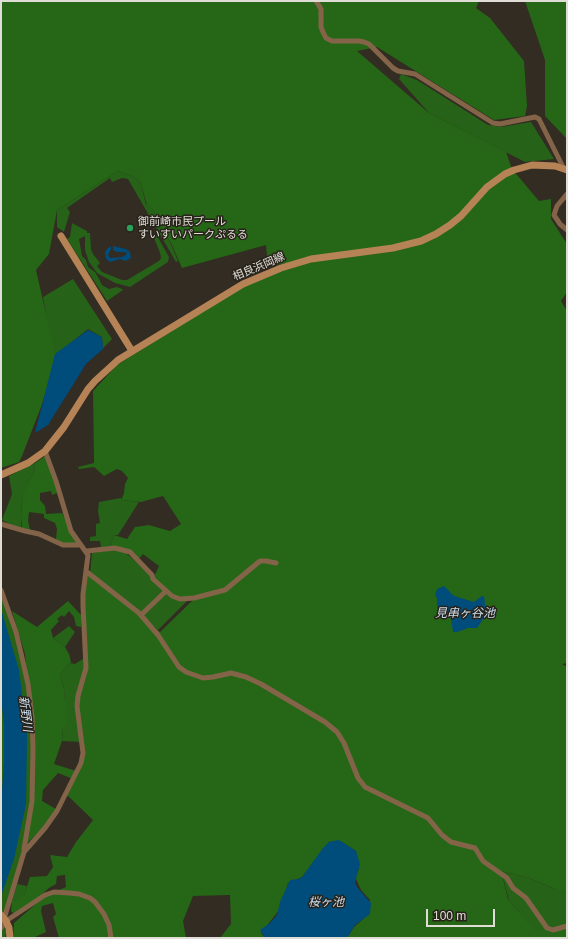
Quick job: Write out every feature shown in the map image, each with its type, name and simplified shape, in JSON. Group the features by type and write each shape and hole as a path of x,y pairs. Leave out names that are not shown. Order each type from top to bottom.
{"main road":[{"name":"相良浜岡線","path":"1,475 28,463 45,451 64,426 88,389 118,360 212,301 243,284 289,265 311,259 393,248 421,241 450,225 461,216 487,187 505,174 514,170 532,166 547,165 565,170"},
{"path":"61,236 132,351"},
{"path":"3,918 9,928 10,938"}],"street":[{"path":"316,1 321,9 322,27 326,38 332,41 359,40 369,44 393,68 398,71 415,74 493,123 500,124 535,117 539,119 565,170"},
{"path":"567,194 557,206 554,215 560,224 567,230"},
{"path":"24,852 45,828 57,811 81,763 83,753 77,706 78,696 86,668 83,594 89,558 87,551 81,546 71,531 45,451"},
{"path":"1,524 39,534 63,545 81,546"},
{"path":"87,551 115,548 130,552 152,575 153,579 172,596 180,599 189,599 225,590 260,561 276,563"},
{"path":"87,572 141,615 158,635 179,667 186,672 203,678 231,673 246,677 261,684 325,722 337,732 344,744 358,778 364,786 428,818 442,835 451,842 468,845 475,848 483,861 507,878 513,888 526,898 547,928 553,930 567,926"},
{"path":"1,590 16,632 28,684 32,716 33,749 32,801 24,852 1,928"},
{"path":"141,615 166,591"},
{"path":"3,918 45,895 54,892 79,894 90,898 104,914 109,925 110,938"}],"green space":[{"path":"1,1 479,1 476,8 490,18 524,61 527,106 525,116 494,120 377,47 357,51 429,113 506,152 512,169 539,201 551,199 551,219 567,244 567,292 561,301 567,311 567,663 562,664 567,667 567,891 557,890 529,878 501,871 508,899 535,930 567,927 567,938 347,938 354,927 369,914 370,900 361,890 355,877 359,869 356,851 340,841 329,842 302,877 288,883 280,909 261,933 265,938 220,938 231,924 230,895 193,896 183,921 186,938 59,938 53,917 56,914 53,903 42,906 41,911 46,932 33,938 13,938 14,923 45,896 66,887 65,875 57,876 56,884 14,914 11,911 12,901 24,896 30,877 47,876 53,867 50,855 67,857 76,842 93,820 67,795 73,779 58,773 43,790 42,801 56,809 45,826 26,844 32,804 30,702 25,654 12,611 37,627 68,601 81,615 81,627 76,626 74,617 69,611 64,617 62,615 57,619 59,621 51,630 53,638 65,647 71,662 60,674 64,689 67,723 63,728 62,741 54,764 76,771 83,753 77,706 86,664 84,610 86,578 90,575 160,632 195,598 172,596 153,579 159,566 143,554 138,560 131,552 110,546 114,535 127,539 135,527 149,525 170,531 181,524 163,496 141,502 122,500 125,484 128,478 122,471 117,469 104,476 94,467 79,469 78,467 94,463 93,391 117,365 262,275 315,259 268,266 266,245 182,268 171,243 157,222 154,211 147,205 140,181 132,176 118,171 57,210 49,254 36,270 56,358 41,407 19,462 1,468"},
{"path":"525,1 567,1 567,139 545,116 545,60"},
{"path":"401,74 417,80 488,125 501,127 531,122 554,159 525,162 429,113 399,79"},
{"path":"118,171 132,176 140,181 146,204 154,211 157,222 170,242 178,261 176,262 128,179 122,178 112,182 110,178 67,208 70,212 64,232 57,227 57,210"},
{"path":"72,223 87,231 87,233 90,233 91,249 100,263 97,266 102,272 122,280 127,280 159,261 161,258 160,253 153,235 156,234 169,257 168,262 130,287 115,283 97,273 89,262 85,250 85,236 79,239 82,256 86,260 88,267 95,272 102,285 109,289 117,287 123,290 107,301 67,239 70,237"},
{"path":"73,279 112,339 103,348 102,337 88,329 53,357 43,297"},
{"path":"45,456 52,473 57,493 52,495 51,491 40,493 40,500 45,506 46,514 62,513 78,544 62,544 57,541 57,529 55,523 44,518 44,514 29,512 28,521 30,530 22,530 21,515 23,494 34,472 35,463"},
{"path":"35,463 34,472 28,482 23,496 21,530 2,520 12,494 9,476"},
{"path":"121,498 122,500 139,502 118,535 114,535 110,546 101,548 100,541 90,541 90,537 96,536 96,524 100,523 98,511 99,502"},
{"path":"120,549 132,558 153,579 189,599 158,630 90,574 92,553"},
{"path":"1,594 13,624 28,682 33,758 28,821 23,850 2,921 6,932 5,938 1,938"},
{"path":"69,626 75,632 65,647 53,638"},
{"path":"86,657 82,742 62,741 65,704 64,689 60,674 70,663 75,664"},
{"path":"501,871 529,878 552,888 567,890 567,925 536,932 509,900"},
{"path":"17,884 27,886 24,897 12,901"}],"water":[{"path":"111,246 108,255 110,258 122,257 127,254 125,252 117,252 113,250 113,246 126,249 130,252 131,258 125,261 120,259 110,262 106,259 105,252"},
{"path":"88,330 102,337 103,349 86,364 48,425 35,433 55,354"},
{"name":"見串ヶ谷池","path":"444,586 454,596 474,602 484,596 485,605 488,612 477,628 468,628 453,632 451,619 447,610 437,608 437,598 435,596 437,589"},
{"path":"1,609 19,670 27,734 26,804 14,859 1,896 1,805 4,762 4,724 1,698"},
{"name":"桜ヶ池","path":"339,840 356,851 360,864 355,882 357,887 371,903 370,914 355,925 347,938 265,938 260,930 270,923 277,915 280,902 290,880 299,879 302,877 329,842"}],"place":[{"name":"御前崎市民プール すいすいパークぷるる","path":"130,228"}],"water label":[{"name":"新野川","path":"25,714"}]}
